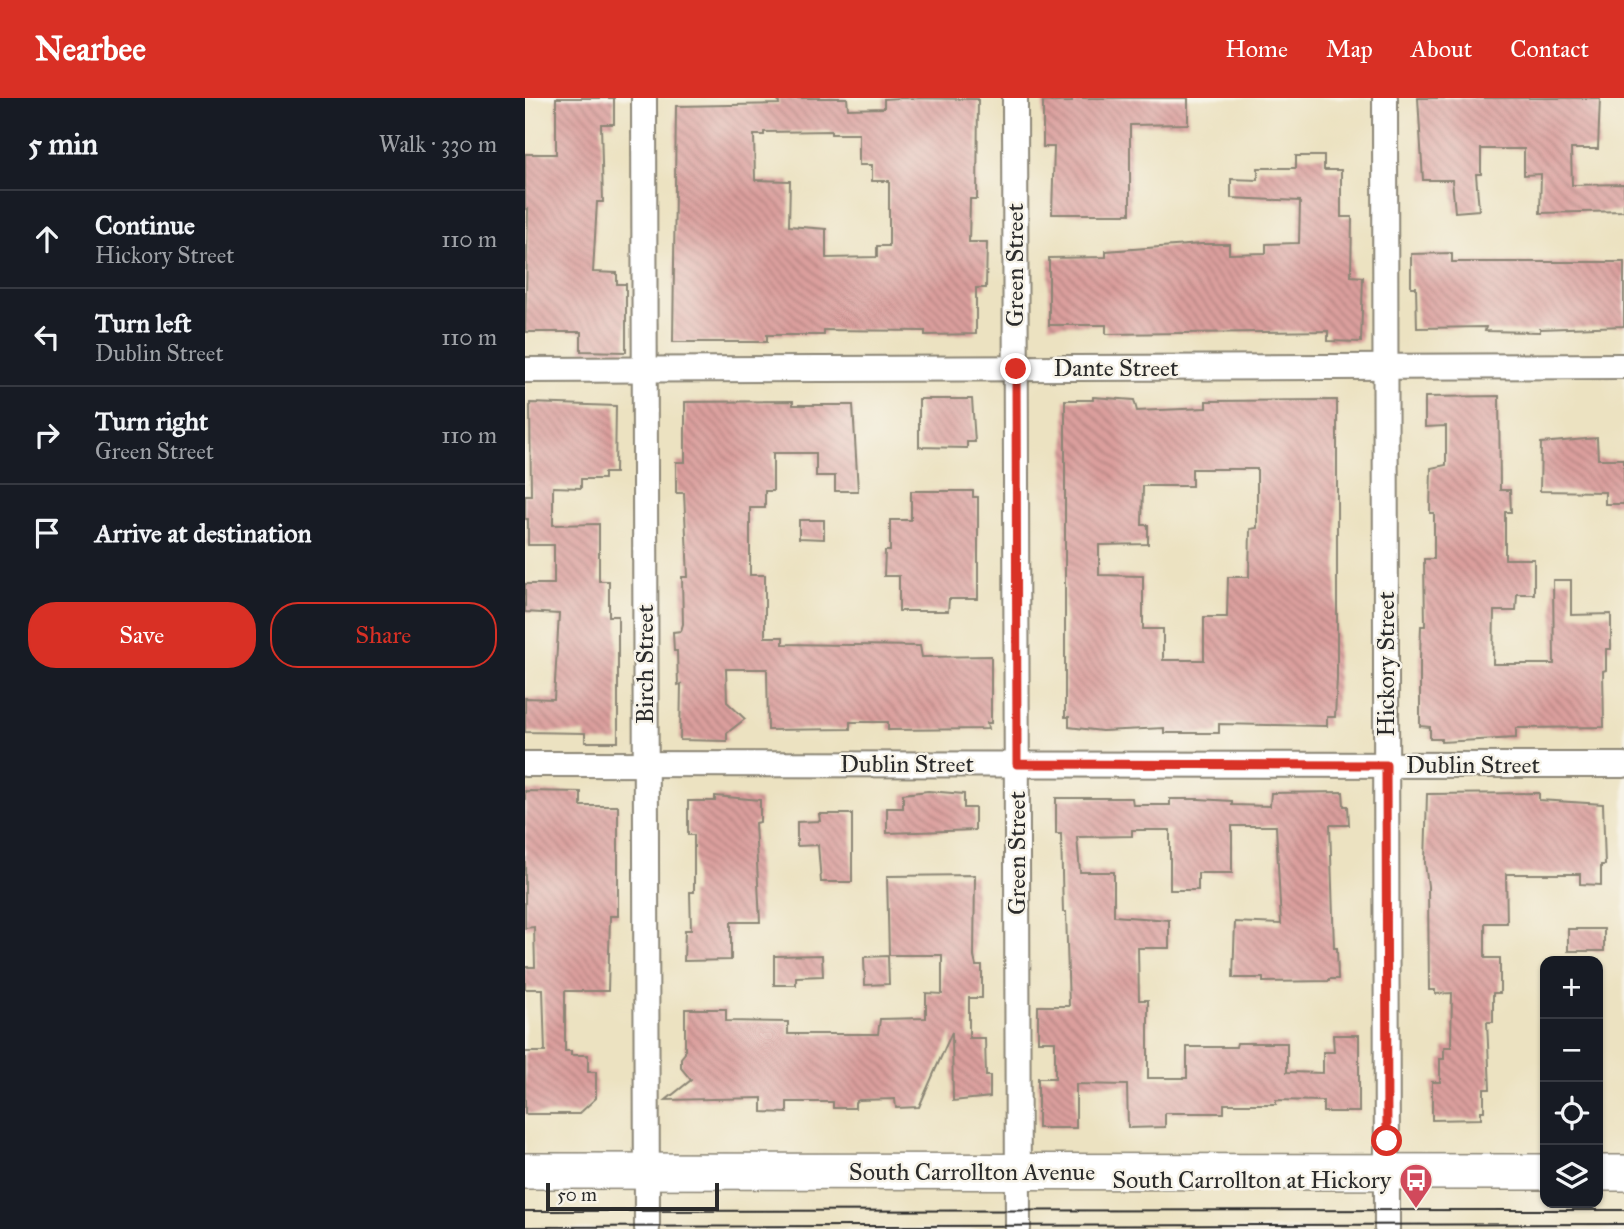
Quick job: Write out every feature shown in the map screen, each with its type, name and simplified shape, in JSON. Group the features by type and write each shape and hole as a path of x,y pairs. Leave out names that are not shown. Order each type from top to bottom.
{"main road":[{"name":"South Carrollton Avenue","path":"525,1171 1540,1172"},
{"path":"1603,1172 1624,1172"}],"street":[{"name":"Birch Street","path":"644,98 647,1229"},
{"name":"Green Street","path":"1015,98 1018,1229"},
{"name":"Hickory Street","path":"1385,98 1387,1229"},
{"name":"Dante Street","path":"525,370 1624,366"},
{"name":"Dublin Street","path":"525,764 1624,765"}],"building":[{"path":"556,98 614,98 614,124 601,124 603,202 597,202 593,272 617,273 617,284 626,284 626,352 581,351 581,332 525,332 528,209 525,209 525,154 556,154"},
{"path":"778,98 847,98 848,109 884,108 884,99 978,99 977,199 970,199 969,242 987,242 986,288 976,288 976,334 925,335 925,331 824,330 824,335 767,335 767,342 673,342 676,106 779,104","holes":["831,131 831,134 859,134 859,165 872,165 872,181 889,181 889,246 877,246 877,257 826,258 826,229 789,226 790,181 755,180 754,135 764,135 764,132"]},
{"path":"1072,98 1188,98 1188,124 1130,125 1130,214 1052,214 1054,147 1043,147 1043,102 1072,102"},
{"path":"1418,98 1600,98 1598,149 1571,149 1572,185 1624,184 1624,211 1540,213 1541,174 1524,175 1524,149 1481,149 1481,174 1476,174 1479,210 1455,212 1452,180 1423,180"},
{"path":"1296,156 1324,156 1324,170 1341,170 1341,217 1352,217 1351,276 1363,277 1361,342 1328,341 1328,331 1106,334 1106,325 1049,325 1049,258 1106,257 1106,251 1202,244 1229,244 1229,254 1266,253 1266,244 1299,243 1300,201 1231,198 1231,179 1258,180 1258,168 1296,168"},
{"path":"1452,253 1452,262 1624,262 1624,326 1540,329 1540,332 1485,331 1486,327 1417,328 1416,287 1411,287 1411,254"},
{"path":"1499,396 1500,490 1510,490 1511,512 1505,512 1505,559 1534,559 1534,594 1517,594 1516,611 1494,611 1493,664 1554,664 1553,580 1571,580 1571,615 1611,614 1611,649 1606,649 1606,670 1603,671 1604,727 1516,728 1516,738 1441,742 1441,739 1430,739 1430,727 1420,726 1421,626 1425,626 1424,559 1434,559 1434,513 1430,513 1431,468 1446,465 1446,426 1425,427 1425,397"},
{"path":"1093,397 1134,400 1137,411 1206,408 1206,401 1337,400 1337,678 1335,717 1327,717 1327,726 1219,724 1219,733 1164,733 1164,728 1102,731 1069,727 1069,717 1065,717 1065,400 1093,400","holes":["1192,469 1257,469 1257,528 1250,529 1249,577 1228,577 1227,617 1204,617 1204,660 1163,660 1163,629 1143,629 1143,576 1099,575 1099,545 1148,544 1148,525 1142,525 1143,486 1192,486"]},
{"path":"919,399 972,399 975,442 967,442 967,448 919,447"},
{"path":"793,401 793,405 853,405 858,491 835,491 835,476 816,476 816,453 773,453 773,491 765,491 765,508 750,508 750,575 765,575 765,637 783,637 783,644 920,646 922,657 991,656 991,723 987,723 988,729 888,730 888,722 850,722 850,729 768,730 767,669 726,669 727,702 745,719 727,733 727,741 680,740 681,684 678,685 677,651 674,651 673,632 681,631 683,624 682,577 688,577 684,493 676,493 676,462 685,462 685,402"},
{"path":"530,403 616,406 615,473 604,473 604,479 581,479 581,488 553,487 553,525 599,524 599,581 609,581 609,616 618,616 618,742 585,742 585,733 525,732 525,698 554,699 559,614 525,612 525,584 554,584 554,545 528,545 525,495 531,495"},
{"path":"1597,438 1598,459 1624,459 1624,504 1605,504 1605,492 1540,491 1541,443"},
{"path":"911,491 973,491 973,497 978,497 978,599 949,599 948,611 899,611 899,576 884,576 885,551 890,551 890,520 911,520"},
{"path":"799,520 824,520 824,539 799,538"},
{"path":"525,791 581,792 581,806 618,806 618,916 610,916 608,991 565,991 565,1051 571,1051 571,1055 588,1055 588,1072 596,1072 596,1098 579,1114 525,1114 525,1052 545,1052 543,989 525,989 525,967 535,967 534,927 525,928"},
{"path":"928,791 964,794 964,808 975,808 975,830 887,833 887,808 903,808 903,794"},
{"path":"1343,792 1344,806 1348,806 1349,825 1330,825 1334,948 1337,948 1338,979 1329,981 1263,982 1263,978 1233,978 1235,922 1281,924 1276,826 1232,826 1232,873 1198,873 1198,890 1170,890 1170,830 1132,830 1132,836 1077,837 1080,872 1114,872 1114,916 1169,920 1169,948 1138,948 1139,1000 1148,1000 1148,1078 1187,1078 1187,1047 1236,1047 1237,1043 1287,1043 1287,1072 1323,1073 1323,1052 1334,1052 1333,1035 1359,1035 1359,1112 1323,1112 1323,1101 1276,1100 1276,1104 1224,1104 1224,1113 1165,1113 1165,1127 1128,1128 1127,1085 1076,1084 1076,1128 1038,1128 1038,1078 1055,1078 1055,1041 1038,1041 1038,1006 1069,1006 1066,912 1063,912 1061,834 1056,834 1056,798 1132,798 1133,805 1170,805 1170,799 1199,799 1232,801 1232,805 1270,806 1271,793"},
{"path":"1539,793 1539,800 1603,804 1605,865 1601,865 1601,885 1580,884 1580,874 1506,874 1507,923 1485,923 1485,958 1500,958 1500,993 1493,993 1493,1022 1487,1022 1490,1089 1484,1089 1484,1111 1481,1111 1481,1119 1432,1120 1432,1082 1440,1082 1440,1059 1444,1059 1444,1047 1451,1047 1452,993 1435,994 1435,990 1429,990 1428,886 1425,863 1427,794"},
{"path":"715,796 760,800 760,822 755,823 760,922 731,922 731,960 684,961 685,930 691,930 690,892 694,892 694,835 688,835 688,801 715,801"},
{"path":"819,814 852,814 852,882 821,882 818,845 797,846 797,822 820,821"},
{"path":"975,875 974,957 976,966 982,966 982,998 969,998 969,1038 985,1038 986,1076 990,1076 990,1097 953,1101 952,1032 919,1107 896,1108 895,1099 859,1100 855,1102 855,1108 833,1108 833,1102 787,1102 787,1113 762,1112 762,1098 666,1100 691,1080 681,1068 681,1058 685,1053 685,1009 726,1009 726,1021 788,1022 788,1034 878,1034 880,1019 926,1018 926,993 942,994 942,955 889,955 887,876"},
{"path":"1568,929 1604,929 1604,951 1568,951"},
{"path":"822,955 823,976 796,977 796,985 774,985 774,956"},
{"path":"888,956 889,984 865,985 864,957"}],"tram line":[{"path":"525,1211 1624,1210"},
{"path":"525,1227 1624,1224"}],"place":[{"name":"South Carrollton at Hickory","path":"1416,1210"}],"route":[{"path":"1016,369 1017,764 1386,765 1387,1141"}]}
